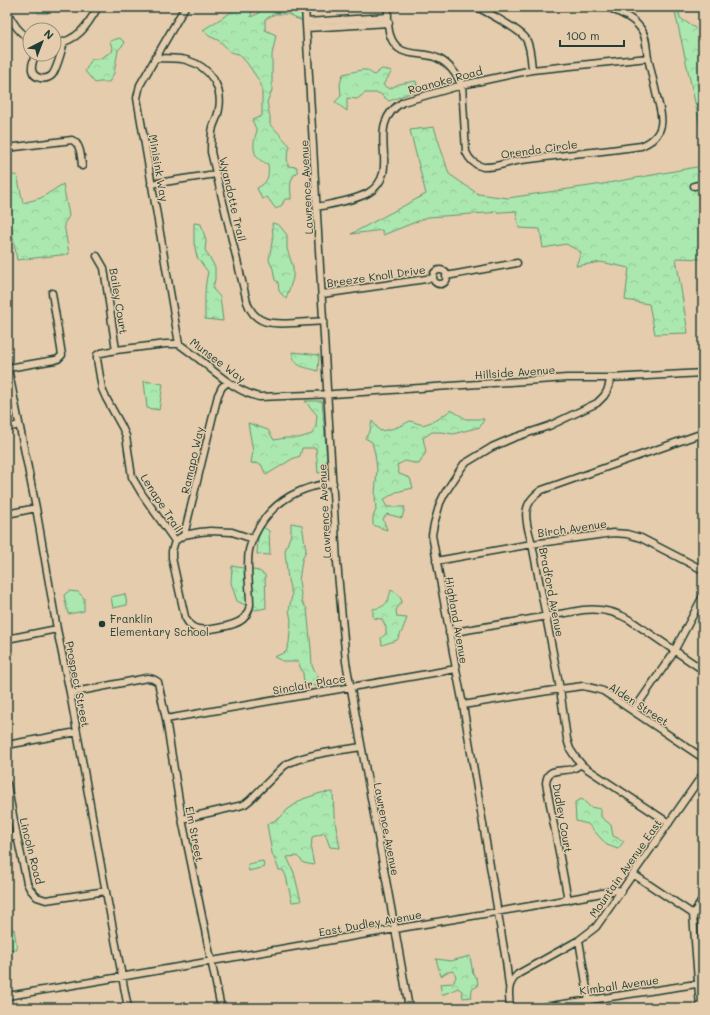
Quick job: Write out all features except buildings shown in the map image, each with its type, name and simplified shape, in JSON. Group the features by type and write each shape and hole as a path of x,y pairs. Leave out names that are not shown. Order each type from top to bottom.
{"street":[{"path":"62,48 64,42 76,36 83,30 98,7"},
{"name":"Minisink Way","path":"180,344 137,98 140,85 185,7"},
{"name":"Lawrence Avenue","path":"305,7 338,568 346,662 409,1008"},
{"name":"Orenda Circle","path":"388,7 391,37 397,47 409,54 438,58 454,71 462,85 466,152 470,160 477,165 482,166 492,166 641,146 647,144 656,137 660,129 661,113 648,58 644,33 634,20 608,7"},
{"path":"477,7 517,31 526,39 529,48 532,70"},
{"path":"7,11 15,26 22,33"},
{"path":"306,25 389,20"},
{"name":"Wyandotte Trail","path":"155,58 183,59 193,62 205,69 216,83 219,92 220,105 214,126 211,152 247,302 251,311 258,318 272,324 324,321"},
{"name":"Roanoke Road","path":"317,208 362,196 369,193 377,185 381,179 384,168 384,128 386,121 389,114 397,106 407,100 462,85 532,70 648,58"},
{"path":"33,62 33,72 39,78 44,79 48,78 54,73 58,62"},
{"path":"7,148 72,140 76,141 78,145 82,166"},
{"path":"151,184 216,174"},
{"path":"694,186 703,184"},
{"name":"Bailey Court","path":"97,256 104,268 116,350"},
{"name":"Breeze Knoll Drive","path":"446,276 517,263"},
{"name":"Breeze Knoll Drive","path":"433,278 434,273 438,270 444,272 446,276"},
{"name":"Breeze Knoll Drive","path":"433,278 439,284 445,280 446,276"},
{"name":"Breeze Knoll Drive","path":"322,294 433,278"},
{"path":"7,365 55,360 62,355 52,293"},
{"name":"Munsee Way","path":"97,357 101,352 166,344 180,344 228,382 251,395 259,397 328,394"},
{"name":"Lenape Trail","path":"97,357 102,389 126,436 132,477 175,541 172,551 172,558 185,617 192,627 204,629 235,624 245,617 250,605 248,569 249,549 253,539"},
{"name":"Prospect Street","path":"7,365 36,508 57,629 128,1008"},
{"name":"Hillside Avenue","path":"328,394 567,378 610,378 703,373"},
{"name":"Highland Avenue","path":"509,986 463,705 432,535 436,513 444,493 464,464 492,447 549,426 598,403 607,391 610,378"},
{"name":"Ramapo Way","path":"184,535 218,395 222,387 228,382"},
{"path":"7,428 19,425"},
{"name":"Bradford Avenue","path":"669,823 581,764 573,754 568,744 560,689 532,544 526,523 526,511 529,503 537,493 544,489 703,433"},
{"path":"175,541 184,535 200,532 221,531 242,535 253,539 266,516 288,497 304,489 333,483"},
{"path":"7,514 36,508"},
{"name":"Birch Avenue","path":"436,561 532,544 605,533 620,533 641,538 703,570"},
{"path":"634,710 674,650 703,596"},
{"path":"450,633 590,609 611,611 624,616 703,670"},
{"path":"7,639 57,629"},
{"name":"Sinclair Place","path":"166,719 456,669"},
{"name":"Elm Street","path":"70,693 151,678 158,682 166,719 182,819 221,1008"},
{"name":"Alden Street","path":"463,705 583,686 603,691 610,695 703,758"},
{"path":"7,745 77,732"},
{"path":"182,819 245,804 290,762 311,756 361,747"},
{"name":"Dudley Court","path":"568,900 546,780 547,776 552,772 575,768 581,764"},
{"name":"Mountain Avenue East","path":"509,986 512,979 518,974 579,940 596,927 703,774"},
{"name":"Lincoln Road","path":"7,784 27,883 37,897 50,900 106,890"},
{"path":"7,838 17,836"},
{"path":"633,874 693,914 703,912"},
{"name":"East Dudley Avenue","path":"7,996 122,978 395,929 568,900 617,890 622,891"},
{"path":"700,1008 701,983 693,914 703,899"},
{"path":"579,940 590,1008"},
{"path":"506,961 518,974"},
{"name":"Kimball Avenue","path":"537,1008 701,983"},
{"path":"509,986 510,1008"}],"green space":[{"path":"37,7 49,7 48,13 38,13"},
{"path":"236,7 252,7 251,17 259,13 260,7 272,7 274,12 292,7 302,7 303,21 288,14 275,14 265,19 265,30 276,35 272,55 272,90 267,102 270,125 290,146 287,157 288,166 297,167 297,173 291,181 291,199 285,199 282,205 276,209 267,197 262,199 257,188 266,181 268,172 268,164 256,156 254,149 257,131 252,120 262,116 262,87 247,63 239,54 230,52 218,40 209,36 203,30 230,13"},
{"path":"667,7 678,7 680,18 703,32 703,259 676,258 688,333 655,334 649,304 625,300 629,268 601,262 576,266 581,252 566,244 543,248 540,229 519,228 516,211 428,217 383,235 382,230 351,234 426,194 410,130 434,127 449,174 478,194 508,198 603,184 702,166 702,134 675,12"},
{"path":"120,38 125,43 118,50 114,73 109,82 95,83 85,71 92,59 99,59 113,51 110,41"},
{"path":"382,69 392,71 383,85 389,89 399,84 416,81 418,90 389,101 379,93 365,93 357,99 347,98 347,111 335,102 341,96 340,84 343,74 367,70 374,75"},
{"path":"17,175 23,203 41,198 63,184 69,216 64,224 69,254 17,260 7,202 7,176"},
{"path":"194,223 201,224 206,241 205,250 215,267 213,289 220,297 223,321 205,319 205,290 208,272 197,257 194,243"},
{"path":"272,223 279,225 287,235 287,249 293,267 293,278 286,299 279,291 278,282 275,280 273,269 269,260 273,236"},
{"path":"292,352 319,355 318,371 298,364 293,357"},
{"path":"144,381 163,384 159,410 147,408"},
{"path":"305,401 322,401 328,471 318,473 316,448 302,448 300,456 292,459 266,475 261,464 251,463 253,451 248,423 268,430 274,440 299,438 312,434 316,426 317,415"},
{"path":"451,410 466,419 484,419 480,427 453,434 432,432 423,438 426,452 419,464 405,461 397,465 399,474 410,478 413,488 396,492 383,500 387,507 405,507 402,518 387,514 383,519 387,530 373,525 373,517 376,510 375,495 377,469 372,442 365,438 370,431 372,421 380,431 396,428 410,421 423,425 437,420"},
{"path":"291,523 302,525 306,550 302,560 299,581 302,602 307,609 312,666 318,676 317,686 304,684 303,673 298,662 285,662 274,657 286,652 289,643 291,620 289,610 292,595 288,580 285,551 291,534"},
{"path":"263,527 269,531 270,555 257,554 258,538"},
{"path":"232,566 259,571 265,575 266,608 256,610 237,601 231,583"},
{"path":"391,590 398,594 402,601 396,610 397,617 407,618 397,640 382,645 381,638 386,634 386,627 382,619 373,618 373,609 381,607 386,603"},
{"path":"69,591 78,592 84,598 84,611 68,614 64,595"},
{"path":"125,594 127,605 113,608 111,597"},
{"path":"333,792 334,816 340,848 330,847 325,833 312,837 311,850 314,865 304,863 297,856 287,857 294,873 301,901 292,902 286,876 283,870 279,870 272,853 267,824 280,818 287,810 303,799 321,793"},
{"path":"582,799 590,807 601,809 601,817 611,825 613,836 624,841 618,849 607,845 588,824 576,821 575,802"},
{"path":"263,861 264,867 249,871 248,864"},
{"path":"14,929 17,949 7,950 7,931"},
{"path":"470,956 473,974 477,978 478,986 472,989 471,997 463,998 462,991 458,988 442,995 440,984 453,983 456,977 454,971 447,972 441,976 436,959 451,961"}],"place":[{"name":"Franklin Elementary School","path":"102,624"}]}
